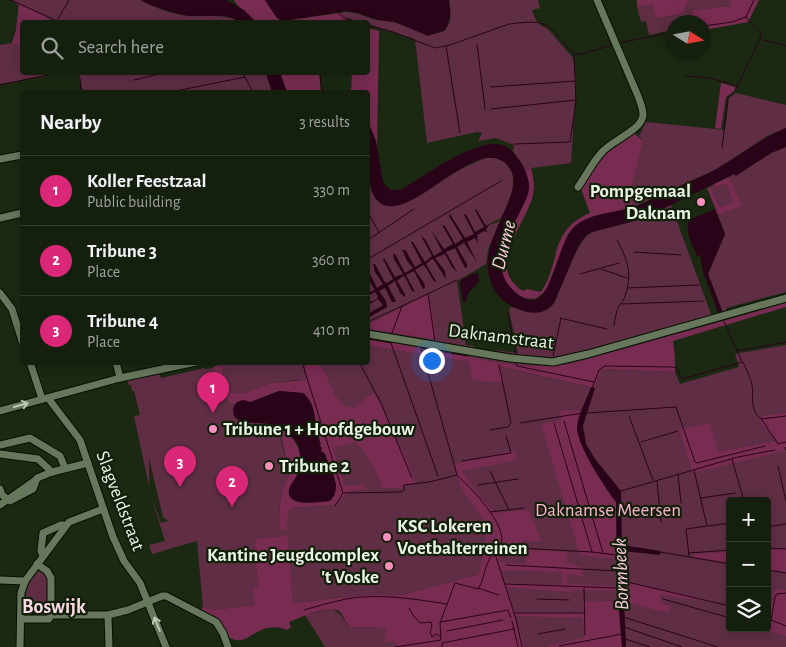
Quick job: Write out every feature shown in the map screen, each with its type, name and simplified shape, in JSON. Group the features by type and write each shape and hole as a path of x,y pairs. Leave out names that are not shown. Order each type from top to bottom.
{"street":[{"path":"578,187 602,151 640,124 643,117 638,96 597,0"},
{"path":"0,160 20,155"},
{"path":"0,218 20,213"},
{"path":"0,293 4,302 12,309 20,334"},
{"name":"Daknamstraat","path":"370,334 510,358 553,362 588,354 786,298"},
{"name":"Slagveldstraat","path":"31,365 45,399 78,437 118,549 140,583 166,647"},
{"path":"117,365 120,378"},
{"path":"0,411 120,378 182,365"},
{"path":"0,445 30,438 60,456 65,468"},
{"path":"0,454 38,459 52,472"},
{"path":"0,489 2,495 10,501 33,489 37,478 65,468 88,463"},
{"path":"0,505 7,499"},
{"path":"20,647 21,593 25,581 69,522 103,508"},
{"path":"43,556 41,551 43,533 61,525 66,526"},
{"path":"21,619 48,619 51,615 51,578 47,571 37,564"},
{"path":"0,580 25,581"},
{"path":"51,615 108,615 166,596 216,622 228,647"},
{"path":"108,615 109,647"}],"green space":[{"path":"12,0 141,0 177,14 222,16 236,20 20,20 20,75 48,75 0,84 0,45 12,43 16,31 19,6"},
{"path":"234,0 265,0 277,18 281,20 254,20"},
{"path":"449,0 538,0 540,8 532,10 535,19 547,28 573,58 576,82 571,163 531,168 525,171 513,152 514,145 496,138 478,141 482,133 477,132 427,143 415,39 370,25 370,20 353,20 340,13 354,13 434,33 440,33 448,27 450,16"},
{"path":"637,0 696,0 688,1 683,14 666,15 656,18 653,5 637,7"},
{"path":"731,0 731,6 693,10 692,15 676,15 683,14 688,1"},
{"path":"731,0 759,0 748,22 711,29 711,15 692,15 693,10 731,6"},
{"path":"19,4 45,16 46,20 20,20 20,46 12,43 16,31"},
{"path":"654,5 656,18 666,17 666,31 649,35 646,21 641,22 637,7"},
{"path":"340,13 349,20 290,20"},
{"path":"370,29 379,31 377,149 370,127 370,90 351,90 352,75 370,75"},
{"path":"79,75 267,75 271,90 83,90"},
{"path":"281,75 319,75 321,90 286,90"},
{"path":"721,83 735,87 735,91 726,97 721,129 715,128"},
{"path":"736,93 786,105 786,128 767,136 717,169 633,207 630,194 643,141 639,136 646,122 725,130 729,98"},
{"path":"630,134 635,134 643,141 630,194 633,207 592,217 568,234 546,291 535,299 524,298 516,294 504,281 500,263 511,229 528,194 529,183 525,171 531,168 534,185 533,195 511,245 507,258 507,270 512,281 523,291 527,289 541,292 552,269 562,238 577,220 590,213 581,189 603,155"},
{"path":"786,147 786,292 726,308 727,312 723,313 708,274 725,234 718,215 741,206 729,177 734,174 736,175 771,153"},
{"path":"485,158 495,158 504,162 509,168 513,182 510,197 501,218 491,223 491,225 500,221 488,250 486,264 457,281 466,345 474,346 473,350 370,333 370,329 436,340 429,294 370,323 370,181 377,199 385,205 407,202 461,169"},
{"path":"729,177 742,206 718,215 707,188 710,187 720,207 733,202 726,184 715,188 714,184"},
{"path":"714,184 715,188 726,184 733,202 720,207 710,187"},
{"path":"671,205 712,317 617,344 550,360 493,353 494,350 518,353 509,310 511,307 519,309 554,303 580,244 592,232 642,219"},
{"path":"429,294 437,340 370,329 370,323"},
{"path":"786,301 786,303 573,363 555,365 538,366 504,363 370,339 370,337 543,364"},
{"path":"786,303 786,307 673,341 675,372 601,369 595,388 501,367 503,383 473,380 469,362 370,346 370,339 521,365 538,366 573,363"},
{"name":"Daknamse Meersen","path":"786,345 786,647 524,647 479,574 402,595 374,594 293,603 288,536 255,559 258,586 252,587 254,605 213,610 203,607 197,541 152,554 149,545 165,541 151,496 161,523 168,521 163,517 149,458 149,486 134,416 140,415 134,391 132,391 127,379 159,372 161,378 204,368 220,367 226,395 234,405 234,416 241,421 258,423 267,431 280,435 289,476 283,489 280,503 281,530 288,511 293,508 334,505 350,492 365,489 345,486 322,414 298,380 271,383 244,393 232,393 227,387 221,365 370,365 370,346 469,362 502,383 500,367 595,388 601,369 675,372 680,384 739,367 735,354"},
{"path":"221,365 227,387 232,393 244,393 271,383 306,380 306,365 319,365 334,394 344,406 353,408 374,392 409,465 415,483 403,486 402,488 382,488 372,463 355,442 333,448 345,486 363,485 365,489 350,492 334,505 293,508 288,511 287,529 280,530 280,502 289,476 281,435 267,431 258,423 271,424 280,429 287,433 297,445 300,467 291,488 290,496 306,502 317,502 329,498 334,496 336,484 325,454 321,451 311,405 303,393 279,391 251,402 237,402 234,405 221,395 213,367"},
{"path":"560,410 582,411 579,433 582,444 591,465 616,502 617,559 580,555 541,424 561,420"},
{"path":"786,413 786,450 693,473 679,430 710,423 718,452 778,441 761,423 763,416"},
{"path":"515,450 517,460 462,471 481,498 495,513 529,510 541,542 523,540 524,550 567,552 568,563 583,568 582,576 568,574 567,584 617,586 618,591 574,590 573,592 506,587 514,612 583,613 583,602 618,601 622,647 546,647 584,638 583,618 515,616 524,647 397,647 397,642 385,641 386,628 351,627 339,611 334,610 321,611 293,620 289,622 291,627 287,630 269,628 239,640 230,638 225,634 217,621 201,610 203,607 213,610 254,605 252,587 258,586 255,559 256,539 288,536 293,603 374,594 402,595 479,574 487,526 460,486 455,464","holes":["502,552 526,555 526,564 499,562","501,570 562,572 562,585 505,583"]},
{"path":"786,549 786,572 771,570 771,550"},
{"path":"726,552 726,562 694,557 694,554"},
{"path":"37,570 43,572 48,582 49,615 35,615 35,603 25,603 27,584"},
{"path":"623,580 695,597 694,600 660,594 660,603 672,607 668,612 659,611 624,601"},
{"path":"778,589 786,591 786,636 771,631 771,608 774,591"},
{"path":"332,609 339,613 351,627 386,628 397,642 397,647 325,647 305,615"}],"water":[{"path":"141,0 226,0 244,10 254,20 236,20 224,16 188,16 148,4"},
{"path":"265,0 449,0 450,8 450,16 445,30 428,36 395,22 378,20 346,11 289,20 277,18"},
{"path":"267,75 281,75 286,90 271,90"},
{"name":"Durme","path":"370,126 376,141 383,182 390,190 404,188 438,166 479,147 492,144 507,147 524,167 529,188 526,199 505,245 501,264 503,274 514,291 526,299 534,300 541,297 546,289 564,243 575,226 588,218 642,204 712,171 786,128 786,147 771,153 736,176 734,174 642,219 592,232 585,236 578,247 554,303 539,312 527,312 505,302 494,289 488,272 489,250 513,188 513,175 504,162 490,158 474,162 420,196 403,204 388,206 376,199 370,183"},
{"path":"715,209 725,234 708,274 723,313 719,315 703,272 700,255 697,256 688,229 689,220"},
{"path":"475,210 486,226 491,223 486,229 487,232 484,231 477,235 478,243 475,238 467,242 477,262 464,243 457,247 467,267 465,268 455,248 446,252 457,272 445,254 435,258 445,271 446,278 432,259 426,264 435,282 423,265 415,270 424,283 425,288 423,289 414,271 406,275 415,292 412,291 403,276 397,281 405,297 400,293 395,281 388,286 396,301 392,302 385,288 379,291 386,301 387,307 370,317 370,313 383,305 378,299 370,304 378,296 375,292 370,295 370,292 375,290 370,282 370,274 377,288 383,284 375,272 373,264 375,264 387,283 393,279 384,258 395,277 403,274 394,259 393,254 395,254 405,273 413,268 407,261 402,249 406,251 415,267 422,263 411,242 413,242 425,262 432,256 421,236 425,239 434,256 442,251 431,230 444,249 453,244 442,225 445,226 455,244 463,239 449,216 450,214 465,238 474,234 464,215 466,214 475,232 484,227"},
{"path":"475,273 478,274 479,282 468,293 466,302 463,302 461,280"},
{"path":"591,387 595,388 583,426 586,444 595,459 621,491 622,545 661,551 660,555 622,551 626,647 622,647 617,586 616,502 586,455 578,435 578,422"},
{"path":"279,391 303,393 310,401 315,415 316,431 322,448 321,451 325,454 336,484 334,496 330,501 305,503 298,502 289,496 289,490 298,473 300,460 297,442 288,433 276,426 242,421 234,416 233,409 237,402 243,400 251,402"}],"waterway":[{"path":"11,0 55,20"},
{"path":"58,20 69,0"},
{"path":"711,25 732,22 746,17 754,0"},
{"path":"339,13 343,18 350,20"},
{"path":"722,148 728,98 736,89 760,38 761,32 746,17"},
{"path":"370,26 435,48 450,45 509,24 528,22 542,23 551,28 570,50 579,55 612,45"},
{"path":"619,43 666,34"},
{"path":"760,39 786,46"},
{"path":"477,44 485,109"},
{"path":"446,46 460,133"},
{"path":"514,144 570,142 576,101 574,54"},
{"path":"0,85 48,75"},
{"path":"134,80 155,75"},
{"path":"244,75 252,90"},
{"path":"320,75 322,90"},
{"path":"685,76 710,78 738,86"},
{"path":"181,90 245,77"},
{"path":"80,79 81,90"},
{"path":"491,87 575,81"},
{"path":"491,109 576,100"},
{"path":"370,258 501,181"},
{"path":"370,239 414,209"},
{"path":"370,216 379,232"},
{"path":"614,325 617,311 625,297 629,281 624,253 617,240"},
{"path":"634,252 681,255"},
{"path":"580,274 619,263"},
{"path":"601,269 627,278"},
{"path":"370,321 457,280"},
{"path":"627,288 699,285"},
{"path":"428,294 435,341"},
{"path":"622,304 703,301"},
{"path":"392,333 402,306"},
{"path":"508,313 516,355"},
{"path":"560,318 607,329"},
{"path":"553,356 561,318"},
{"name":"Bormbeek","path":"592,389 599,370 605,366 672,367 677,368 681,378 686,378 742,362 724,321"},
{"path":"370,330 473,348"},
{"path":"370,339 391,343 438,476"},
{"path":"737,351 786,342"},
{"path":"439,351 421,348 457,475"},
{"path":"478,349 488,350"},
{"path":"494,351 515,355"},
{"path":"444,352 468,356"},
{"path":"515,362 517,366 594,382"},
{"name":"Bormbeek","path":"743,362 750,376 753,404 758,416 762,419 786,416"},
{"path":"303,365 343,493"},
{"path":"361,365 381,403 412,478"},
{"path":"490,430 508,427 511,423 499,365"},
{"path":"587,413 676,407 695,462 697,463 765,446"},
{"path":"520,423 583,413"},
{"path":"629,416 653,480"},
{"path":"762,420 778,444 786,442"},
{"path":"564,421 603,553"},
{"path":"554,423 592,552"},
{"path":"641,442 678,431"},
{"path":"462,461 511,453 506,436"},
{"path":"621,491 738,457 775,450"},
{"path":"732,459 743,497"},
{"path":"778,466 786,501"},
{"path":"689,556 686,529 707,526 694,470"},
{"path":"490,471 509,510"},
{"path":"678,474 681,503"},
{"path":"335,506 343,493 401,492 404,490 404,485 429,482 457,475 487,507 499,527 502,537 501,545 490,558 478,589 455,583 440,623 441,640 395,647"},
{"path":"478,485 518,479"},
{"path":"657,481 661,522"},
{"path":"701,498 735,493"},
{"path":"490,512 524,508"},
{"path":"708,526 726,524"},
{"path":"771,526 786,524"},
{"path":"500,547 616,555"},
{"path":"771,548 786,549"},
{"path":"689,553 726,550"},
{"path":"660,552 726,563"},
{"path":"495,554 516,619 522,647"},
{"path":"506,565 618,571"},
{"path":"771,571 786,573"},
{"path":"623,581 726,605"},
{"path":"505,584 617,588"},
{"path":"478,588 499,595"},
{"path":"584,588 585,635"},
{"path":"786,593 777,594 775,597 771,620 786,626"},
{"path":"304,610 358,597 396,597 447,604"},
{"path":"537,599 569,600"},
{"path":"663,599 726,617"},
{"path":"409,608 420,623 431,622 430,632 432,637 436,634 440,636"},
{"path":"441,622 508,610 511,618"},
{"path":"515,613 585,613"},
{"path":"623,617 718,647"},
{"path":"447,631 503,620"},
{"path":"512,621 518,647"},
{"path":"624,627 682,647"},
{"path":"442,647 442,643 514,629"},
{"path":"538,634 565,629"},
{"path":"559,646 622,634"},
{"path":"625,639 650,647"}],"place":[{"name":"Pompgemaal Daknam","path":"701,202"},
{"name":"Koller Feestzaal","path":"213,413"},
{"name":"Tribune 1 + Hoofdgebouw","path":"213,429"},
{"name":"Tribune 2","path":"269,466"},
{"name":"Tribune 4","path":"180,487"},
{"name":"Tribune 3","path":"232,507"},
{"name":"KSC Lokeren Voetbalterreinen","path":"387,537"},
{"name":"Kantine Jeugdcomplex 't Voske","path":"389,566"}],"district":[{"name":"Boswijk","path":"54,607"}]}
